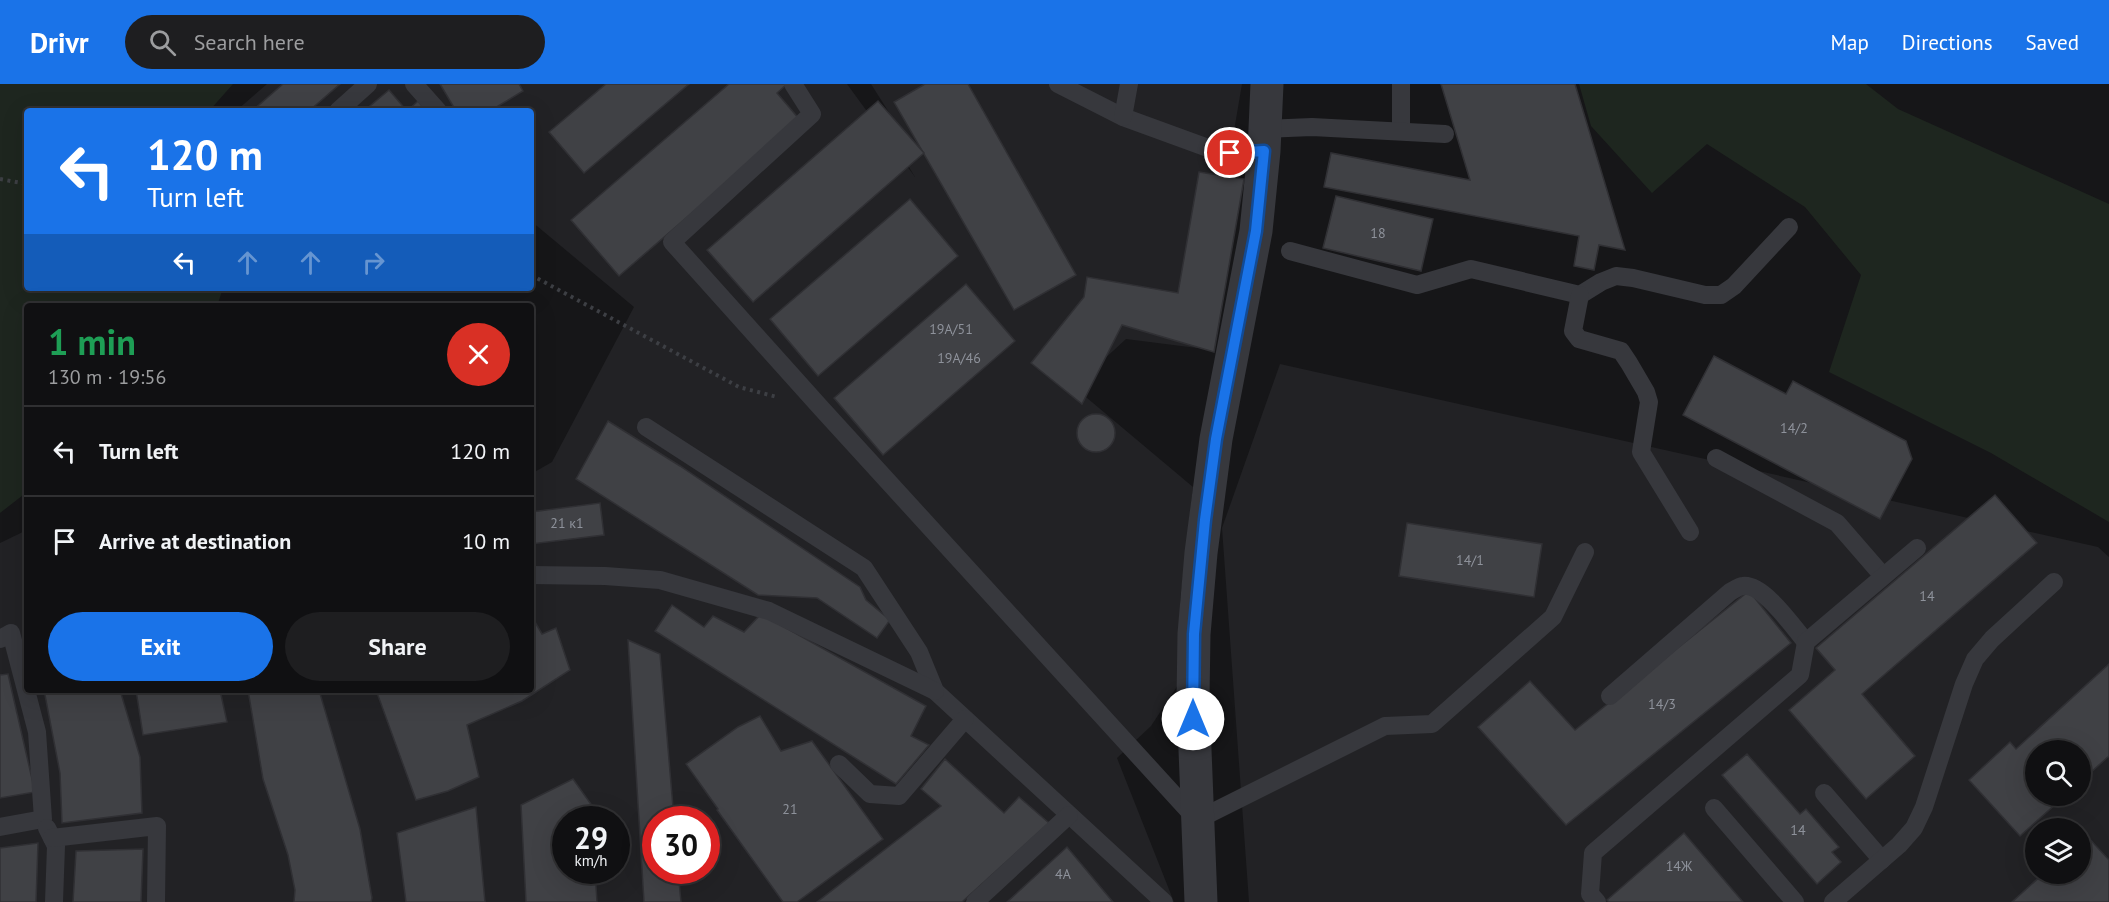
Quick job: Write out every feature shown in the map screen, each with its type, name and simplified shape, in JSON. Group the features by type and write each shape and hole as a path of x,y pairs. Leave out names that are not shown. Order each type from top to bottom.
{"street":[{"path":"1201,902 1192,699 1194,634 1216,439 1256,231 1265,140 1267,84"}],"lane":[{"path":"341,108 368,84"},
{"path":"414,84 435,108"},
{"path":"793,84 812,114 672,242 1197,820 1385,726 1432,724 1553,617 1585,552"},
{"path":"1058,84 1123,117 1208,148 1230,153 1265,140 1312,127 1445,134"},
{"path":"1123,117 1129,84"},
{"path":"1401,84 1401,132"},
{"path":"1290,251 1417,285 1471,269 1580,295 1616,276 1705,295 1721,295 1734,286 1790,227"},
{"path":"1580,295 1574,331 1579,339 1621,351 1646,392 1649,402 1641,452 1689,532"},
{"path":"646,427 864,568 919,652 934,691"},
{"path":"1716,458 1837,523 1883,576"},
{"path":"1597,902 1590,894 1593,853 1800,675 1806,642 1917,548"},
{"path":"534,575 605,576 660,580 770,610 934,691 1164,902"},
{"path":"1833,902 1899,846 1914,828 1924,807 1964,684 1975,659 1992,639 2054,582"},
{"path":"1610,696 1730,592 1741,586 1751,586 1765,595 1806,642"},
{"path":"10,635 24,685"},
{"path":"26,693 37,732 43,819 56,846 54,902"},
{"path":"838,764 870,794 899,796 965,719"},
{"path":"1824,793 1882,860"},
{"path":"1714,808 1795,902"},
{"path":"975,902 1069,815"},
{"path":"0,827 43,819"},
{"path":"52,838 157,826 156,902"}],"path":[{"path":"0,178 24,183"},
{"path":"534,277 739,387"}],"shaded area":[{"path":"0,84 233,84 212,108 24,108 24,291 222,291 218,303 24,303 24,494 0,513"},
{"path":"267,84 847,84 915,177 894,142 902,133 871,84 1242,84 1197,348 1126,339 1074,387 1193,487 1180,602 1180,682 1151,726 1117,758 1174,902 0,902 0,543 24,531 24,693 534,693 534,472 552,462 634,307 534,224 534,108 239,108"},
{"path":"1579,84 1866,84 1898,109 2109,204 2109,522 1991,453 1829,372 1861,275 1805,207 1707,144 1652,193 1591,126"},
{"path":"1280,364 2098,547 2109,557 2109,902 1249,902 1222,528"}],"building":[{"path":"283,84 340,84 312,108 255,108"},
{"path":"440,84 519,84 523,91 495,108 454,108"},
{"path":"606,84 689,84 584,173 549,132"},
{"path":"729,84 787,84 777,93 800,120 619,276 571,220"},
{"path":"925,84 968,84 1076,275 1014,310 894,102"},
{"path":"1441,84 1575,84 1625,250 1599,245 1594,270 1574,266 1579,236 1324,187 1331,153 1470,180"},
{"path":"389,90 404,108 368,108"},
{"path":"418,101 424,108 410,108"},
{"path":"878,101 924,153 753,302 707,250"},
{"path":"1199,172 1244,179 1214,352 1122,325 1082,404 1031,363 1084,297 1087,277 1178,293"},
{"path":"1336,196 1433,219 1421,271 1323,248"},
{"path":"910,199 958,256 818,376 770,319"},
{"path":"966,284 1015,341 883,455 834,398"},
{"path":"1714,356 1786,394 1793,381 1906,441 1912,459 1880,519 1683,415"},
{"path":"1096,414 1109,420 1115,433 1109,446 1096,452 1083,446 1077,433 1083,420"},
{"path":"608,421 680,466 860,587 866,600 890,620 877,638 817,598 758,595 576,479"},
{"path":"1995,495 2037,543 1862,694 1915,756 1866,799 1789,710 1835,670 1816,648"},
{"path":"600,503 604,535 534,544 534,512"},
{"path":"1407,523 1542,544 1534,597 1399,576"},
{"path":"1749,591 1791,643 1566,825 1478,727 1530,681 1575,730"},
{"path":"672,605 704,627 713,616 744,632 761,614 926,706 911,736 929,745 896,784 655,631"},
{"path":"534,622 542,634 556,628 570,670 522,701 467,725 479,777 448,791 416,800 377,693 534,693"},
{"path":"628,640 660,654 673,806 642,806 642,869"},
{"path":"2109,664 2109,756 2091,772 2091,740 2026,740"},
{"path":"8,674 35,792 0,798 0,675"},
{"path":"45,693 121,693 140,757 142,813 62,823 60,773"},
{"path":"136,693 221,693 227,722 143,735"},
{"path":"249,693 320,693 360,829 371,902 294,902 295,890 288,855 263,779"},
{"path":"760,716 781,751 812,741 883,839 797,902 783,902 720,814 720,806 716,806 686,764 738,727"},
{"path":"2025,741 2025,806 2054,806 2040,818 2025,818 2025,832 2020,836 1969,780 2010,742 2016,749"},
{"path":"1747,754 1800,814 1806,809 1839,847 1832,852 1841,862 1817,884 1722,775"},
{"path":"945,759 1004,813 1019,797 1049,823 962,902 817,902 941,806 921,789"},
{"path":"573,779 592,806 552,806 552,884 596,884 597,902 526,902 521,805"},
{"path":"476,807 485,902 406,902 397,833"},
{"path":"1684,833 1743,902 1609,902 1607,900"},
{"path":"2091,840 2109,860 2109,902 2012,902 2032,884 2091,884"},
{"path":"38,843 36,902 0,902 0,848"},
{"path":"1067,847 1113,902 1007,902"},
{"path":"143,849 141,902 73,902 76,851"},
{"path":"643,884 679,884 681,902 644,902"}],"route":[{"path":"1193,719 1194,634 1205,520 1216,439 1256,231 1264,151 1230,153"}]}
